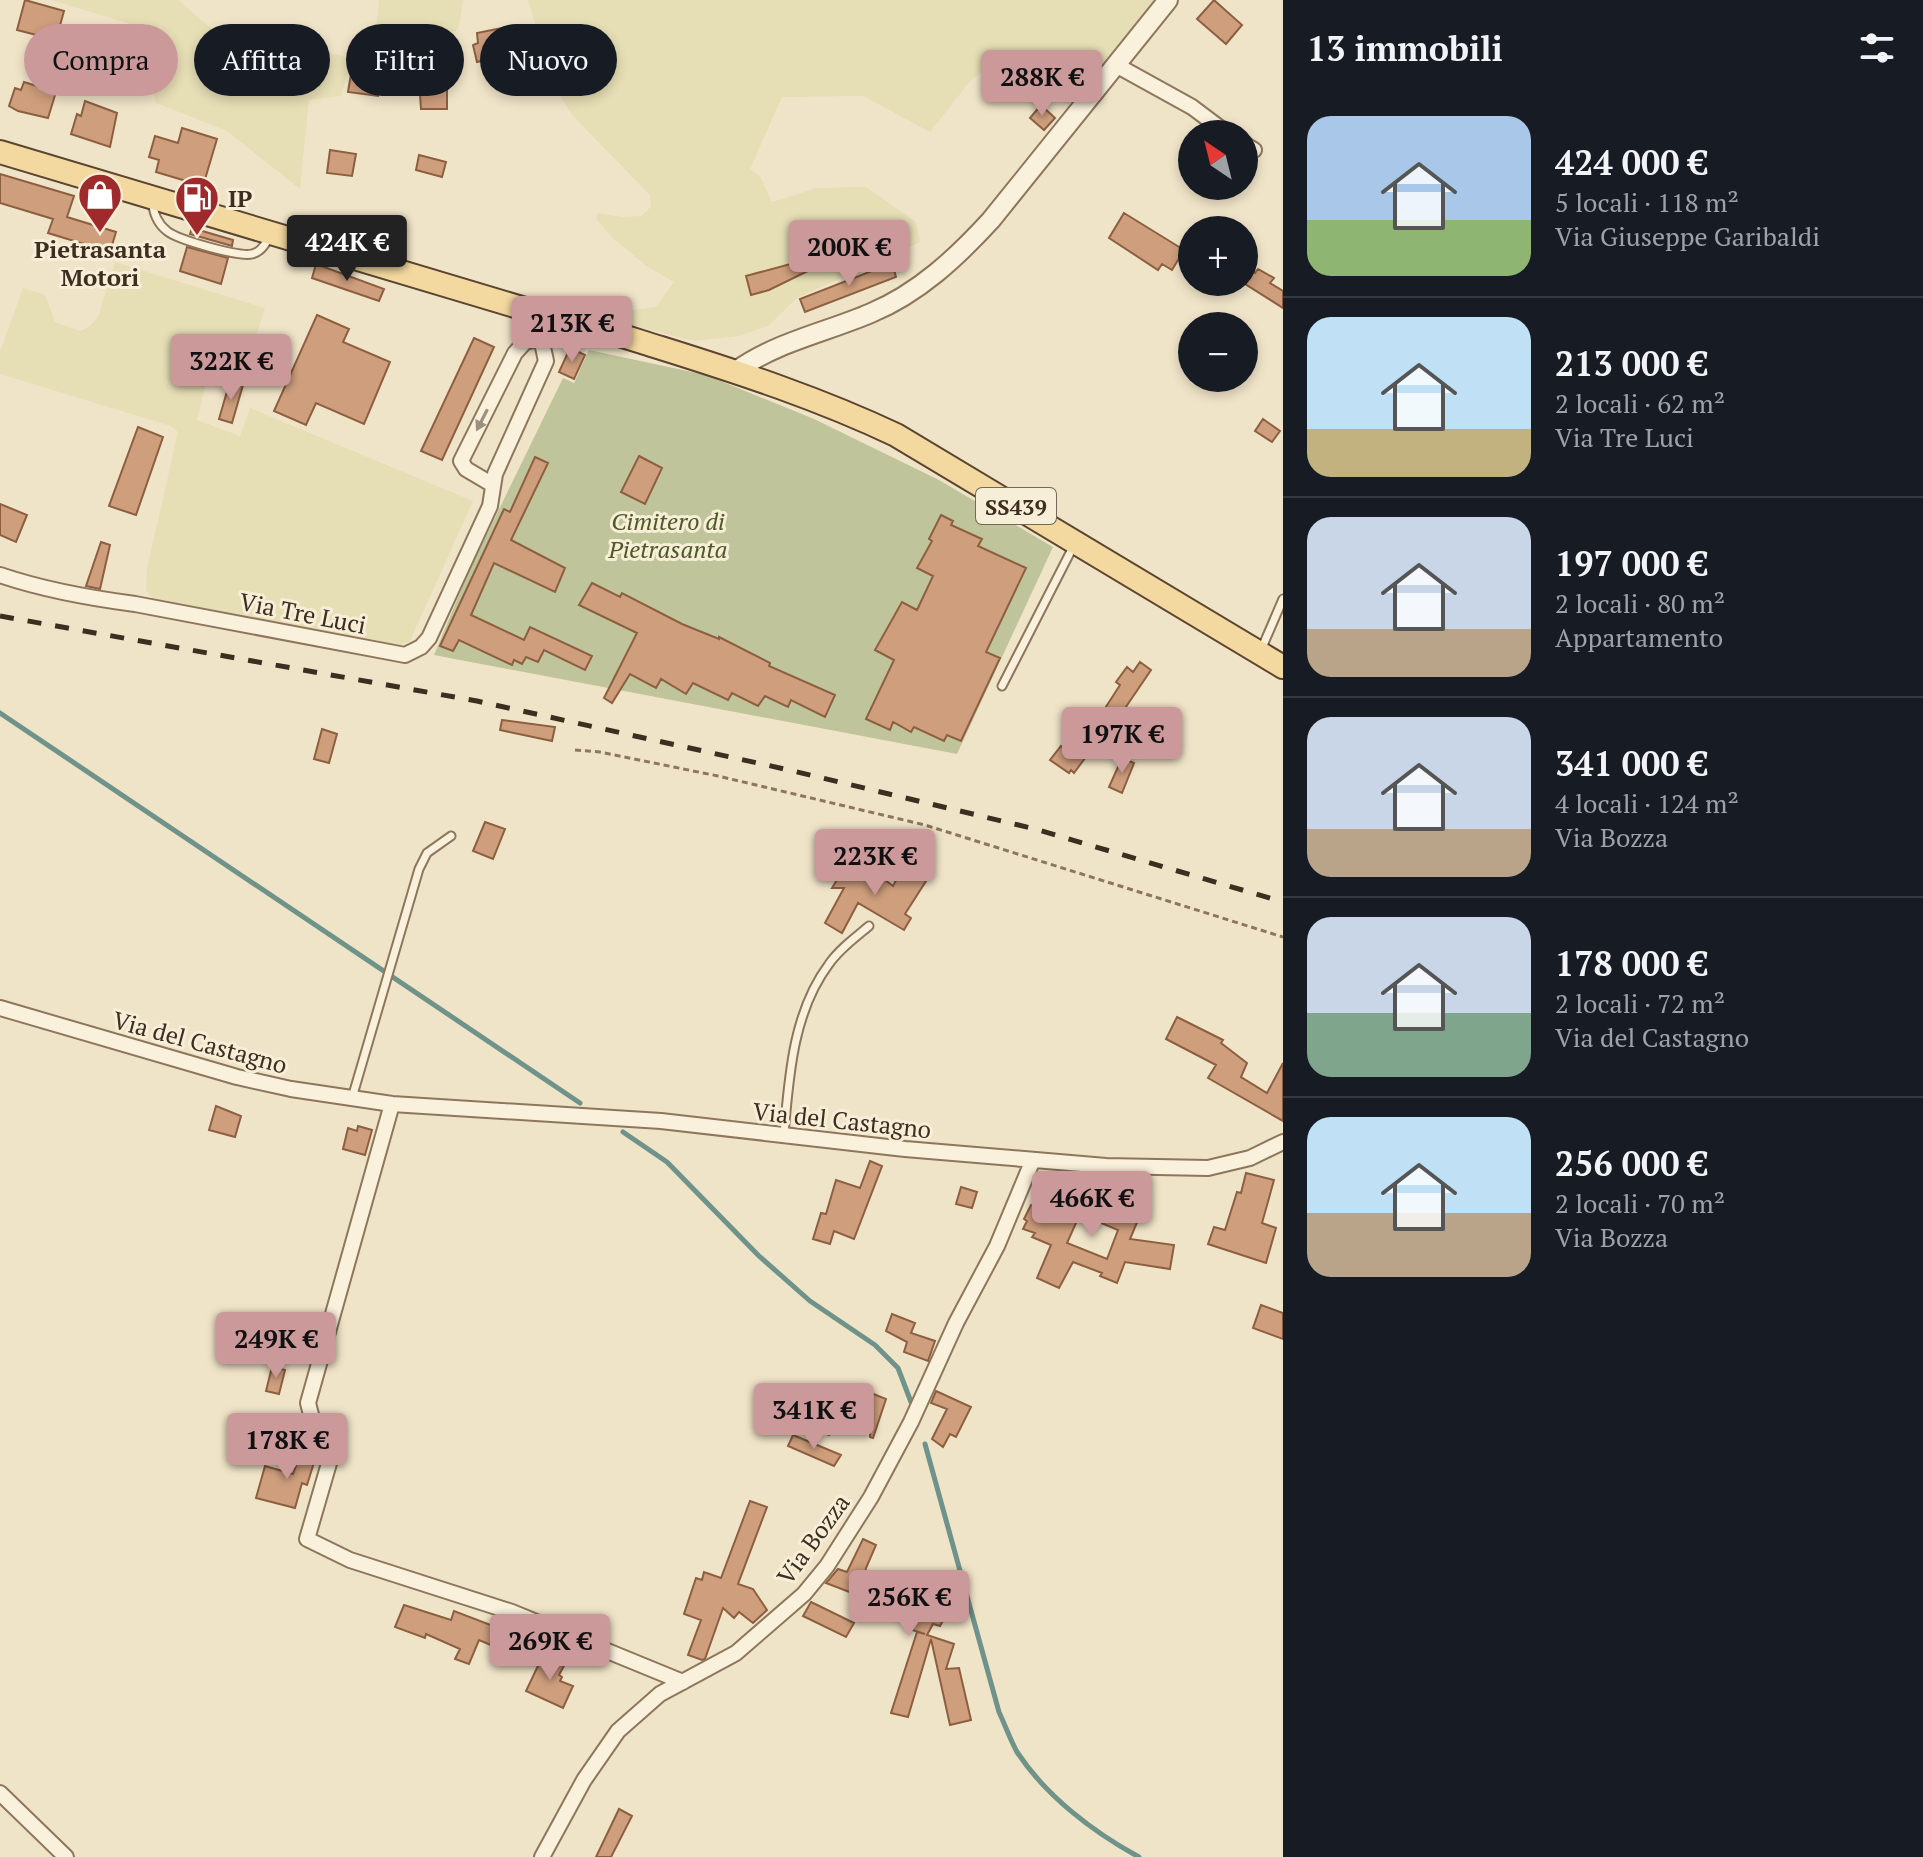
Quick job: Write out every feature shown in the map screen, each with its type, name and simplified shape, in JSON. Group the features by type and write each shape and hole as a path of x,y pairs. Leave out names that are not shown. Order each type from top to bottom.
{"main road":[{"name":"SS439","path":"0,152 525,309 558,316 736,371 828,404 896,435 1283,667"}],"street":[{"path":"736,371 763,354 873,312 907,294 964,249 991,220 1168,0"},
{"path":"1116,65 1192,107 1209,120"},
{"path":"493,485 466,469 461,461 515,353 525,342 541,338 558,316"},
{"name":"Via Tre Luci","path":"0,575 94,599 405,655 421,647 429,638 490,506 495,474 546,361 541,338"},
{"name":"Via del Castagno","path":"0,1008 237,1077 392,1104 661,1121 1032,1162 1162,1169 1208,1168 1250,1158 1283,1142"},
{"path":"392,1104 308,1403 314,1426 332,1453 307,1539 350,1560 512,1612 683,1682"},
{"name":"Via Bozza","path":"542,1857 584,1780 618,1731 648,1703 736,1653 804,1594 827,1566 871,1497 911,1422 956,1323 997,1246 1032,1162"},
{"path":"0,1793 66,1857"}],"lane":[{"path":"153,197 153,211 160,224 175,236 249,255 259,252 274,232"},
{"path":"1002,686 1076,541"},
{"path":"1260,652 1283,599"},
{"path":"352,1098 419,869 427,853 451,836"},
{"path":"784,1136 794,1047 806,1002 830,962 869,926"}],"path":[{"path":"575,750 600,752 718,776 925,825 1283,937"}],"shaded area":[{"path":"51,0 178,0 206,24 194,24 194,96 330,96 330,53 346,57 346,79 341,96 309,100 300,189 227,131 156,103 154,96 178,96 178,24 130,24"},
{"path":"379,0 463,0 459,24 377,24"},
{"path":"528,0 1155,0 1068,105 1027,84 1020,59 1011,52 971,80 930,132 863,96 782,97 750,169 760,176 772,202 817,188 866,187 916,222 920,242 797,298 768,326 739,336 693,341 593,315 656,307 674,282 645,265 596,219 598,213 641,216 651,207 650,195 572,115 560,96 617,96 617,24 535,24"},
{"path":"115,262 265,308 255,339 247,348 212,358 197,420 240,436 250,408 473,501 410,641 398,646 154,600 146,590 147,569 178,432 171,426 0,374 0,352 23,288 45,295 55,322 80,331 98,317"}],"green space":[{"name":"Cimitero di Pietrasanta","path":"589,350 706,375 814,419 939,480 1053,547 957,754 434,655 470,569 563,378 574,383"}],"building":[{"path":"25,0 64,11 60,24 24,24 24,32 17,30"},
{"path":"1214,0 1242,25 1226,44 1197,19"},
{"path":"480,32 480,61 477,62 473,45 478,43 477,33"},
{"path":"24,82 24,96 55,96 48,118 9,106 15,88 21,90"},
{"path":"420,96 447,96 447,109 421,109"},
{"path":"85,101 117,113 110,147 71,134"},
{"path":"1041,105 1055,118 1044,130 1030,118"},
{"path":"182,128 217,139 203,186 156,172 159,160 149,157 155,136 178,143"},
{"path":"330,150 356,154 352,176 327,173"},
{"path":"419,155 446,162 442,177 416,170"},
{"path":"0,174 74,196 67,217 116,232 110,252 48,233 53,219 0,203"},
{"path":"1124,213 1178,246 1178,260 1172,270 1162,264 1158,270 1109,238"},
{"path":"192,228 233,240 232,246 190,234"},
{"path":"851,231 861,245 769,290 751,295 746,276 809,259 797,259"},
{"path":"187,247 228,258 221,284 180,271"},
{"path":"892,263 896,277 805,312 800,299"},
{"path":"316,264 384,289 379,301 312,278"},
{"path":"1258,269 1274,278 1270,283 1283,291 1283,308 1258,292"},
{"path":"317,315 349,329 343,342 390,362 364,424 316,403 306,425 274,411"},
{"path":"474,338 494,347 442,460 421,451"},
{"path":"570,348 585,355 574,379 559,372"},
{"path":"230,381 243,385 232,423 219,419"},
{"path":"1263,419 1280,431 1272,442 1255,431"},
{"path":"138,427 163,437 136,515 109,506"},
{"path":"639,456 662,468 645,504 621,492"},
{"path":"535,457 548,463 511,540 565,568 555,592 494,563 471,615 524,640 530,627 592,656 585,670 544,650 538,662 526,657 522,664 514,660 512,665 459,640 453,651 440,646 504,509 510,512"},
{"path":"0,504 27,515 16,542 0,535"},
{"path":"941,515 953,521 951,525 982,539 978,546 1026,568 986,652 1000,658 961,741 947,735 944,741 914,727 911,732 893,722 890,730 866,719 894,660 875,650 902,602 917,610 933,576 917,568 932,541 929,539"},
{"path":"101,542 110,545 100,589 86,586"},
{"path":"592,583 620,597 622,593 682,624 719,637 770,663 769,666 835,695 825,717 791,700 788,707 765,696 758,706 732,693 728,700 693,683 686,694 661,679 656,688 630,674 612,703 604,698 637,633 579,605"},
{"path":"1140,662 1151,670 1115,723 1138,742 1132,750 1105,731 1074,773 1050,760 1061,746 1071,754 1091,730 1120,685 1116,682 1127,667 1133,672"},
{"path":"502,720 555,727 552,741 500,730"},
{"path":"322,729 337,734 329,763 314,759"},
{"path":"1122,758 1134,763 1122,793 1109,787"},
{"path":"485,822 505,829 493,859 473,851"},
{"path":"865,865 893,886 903,867 926,881 905,914 911,918 904,930 858,903 842,933 825,923 844,888 832,888 843,870 856,877"},
{"path":"1177,1017 1223,1040 1221,1043 1247,1063 1241,1077 1267,1093 1283,1063 1283,1121 1208,1078 1216,1065 1166,1039"},
{"path":"216,1106 241,1116 235,1137 209,1130"},
{"path":"358,1126 372,1130 365,1155 343,1149 348,1128 357,1131"},
{"path":"870,1161 882,1166 854,1239 834,1231 830,1244 813,1239 821,1213 826,1214 836,1180 860,1188"},
{"path":"1246,1173 1274,1180 1262,1223 1276,1228 1266,1263 1208,1244 1214,1227 1225,1230"},
{"path":"961,1187 977,1192 972,1208 956,1204"},
{"path":"1057,1195 1083,1206 1098,1195 1141,1213 1130,1239 1174,1245 1170,1269 1125,1262 1117,1283 1100,1276 1102,1273 1073,1262 1059,1288 1037,1278 1051,1245 1032,1237 1035,1233 1023,1229 1027,1221 1024,1219 1031,1205 1049,1213","holes":["1080,1214 1118,1230 1107,1259 1067,1243"]},
{"path":"1261,1305 1283,1313 1283,1339 1253,1328"},
{"path":"892,1314 915,1323 911,1333 935,1341 928,1361 904,1352 907,1342 886,1331"},
{"path":"272,1367 285,1370 279,1394 266,1391"},
{"path":"936,1391 971,1407 956,1437 950,1434 943,1447 932,1439 947,1409 931,1403"},
{"path":"871,1393 886,1399 873,1438 870,1437"},
{"path":"819,1397 837,1406 829,1435 806,1426"},
{"path":"793,1435 841,1455 834,1466 788,1446"},
{"path":"302,1448 317,1453 307,1485 302,1483 295,1508 256,1498 265,1466 293,1474"},
{"path":"750,1501 767,1507 738,1584 753,1589 767,1610 753,1623 739,1612 734,1618 723,1608 705,1659 702,1660 688,1655 701,1620 684,1614 696,1578 702,1580 704,1572 721,1578"},
{"path":"863,1539 876,1545 865,1574 873,1577 871,1582 944,1619 940,1626 933,1624 927,1635 954,1644 946,1669 959,1668 971,1720 950,1725 931,1639 908,1717 891,1713 917,1632 925,1634 909,1629 915,1617 826,1583 838,1569 847,1572"},
{"path":"811,1602 854,1623 846,1637 803,1616"},
{"path":"404,1605 451,1620 454,1611 501,1629 505,1620 528,1629 521,1645 517,1643 512,1654 479,1640 469,1664 455,1659 460,1649 426,1634 425,1638 395,1627"},
{"path":"544,1653 565,1664 559,1675 562,1677 560,1681 573,1686 563,1708 526,1691"},
{"path":"619,1809 632,1816 611,1857 596,1857"}],"waterway":[{"path":"0,713 580,1103"},
{"path":"623,1132 667,1162 759,1256 810,1301 875,1345 898,1368 911,1402"},
{"path":"925,1444 999,1712 1017,1752 1042,1783 1072,1812 1139,1857"}],"railway":[{"path":"0,616 477,701 789,770 1035,829 1283,902"}],"place":[{"name":"Pietrasanta Motori","path":"100,234"},
{"name":"IP","path":"197,237"}]}
